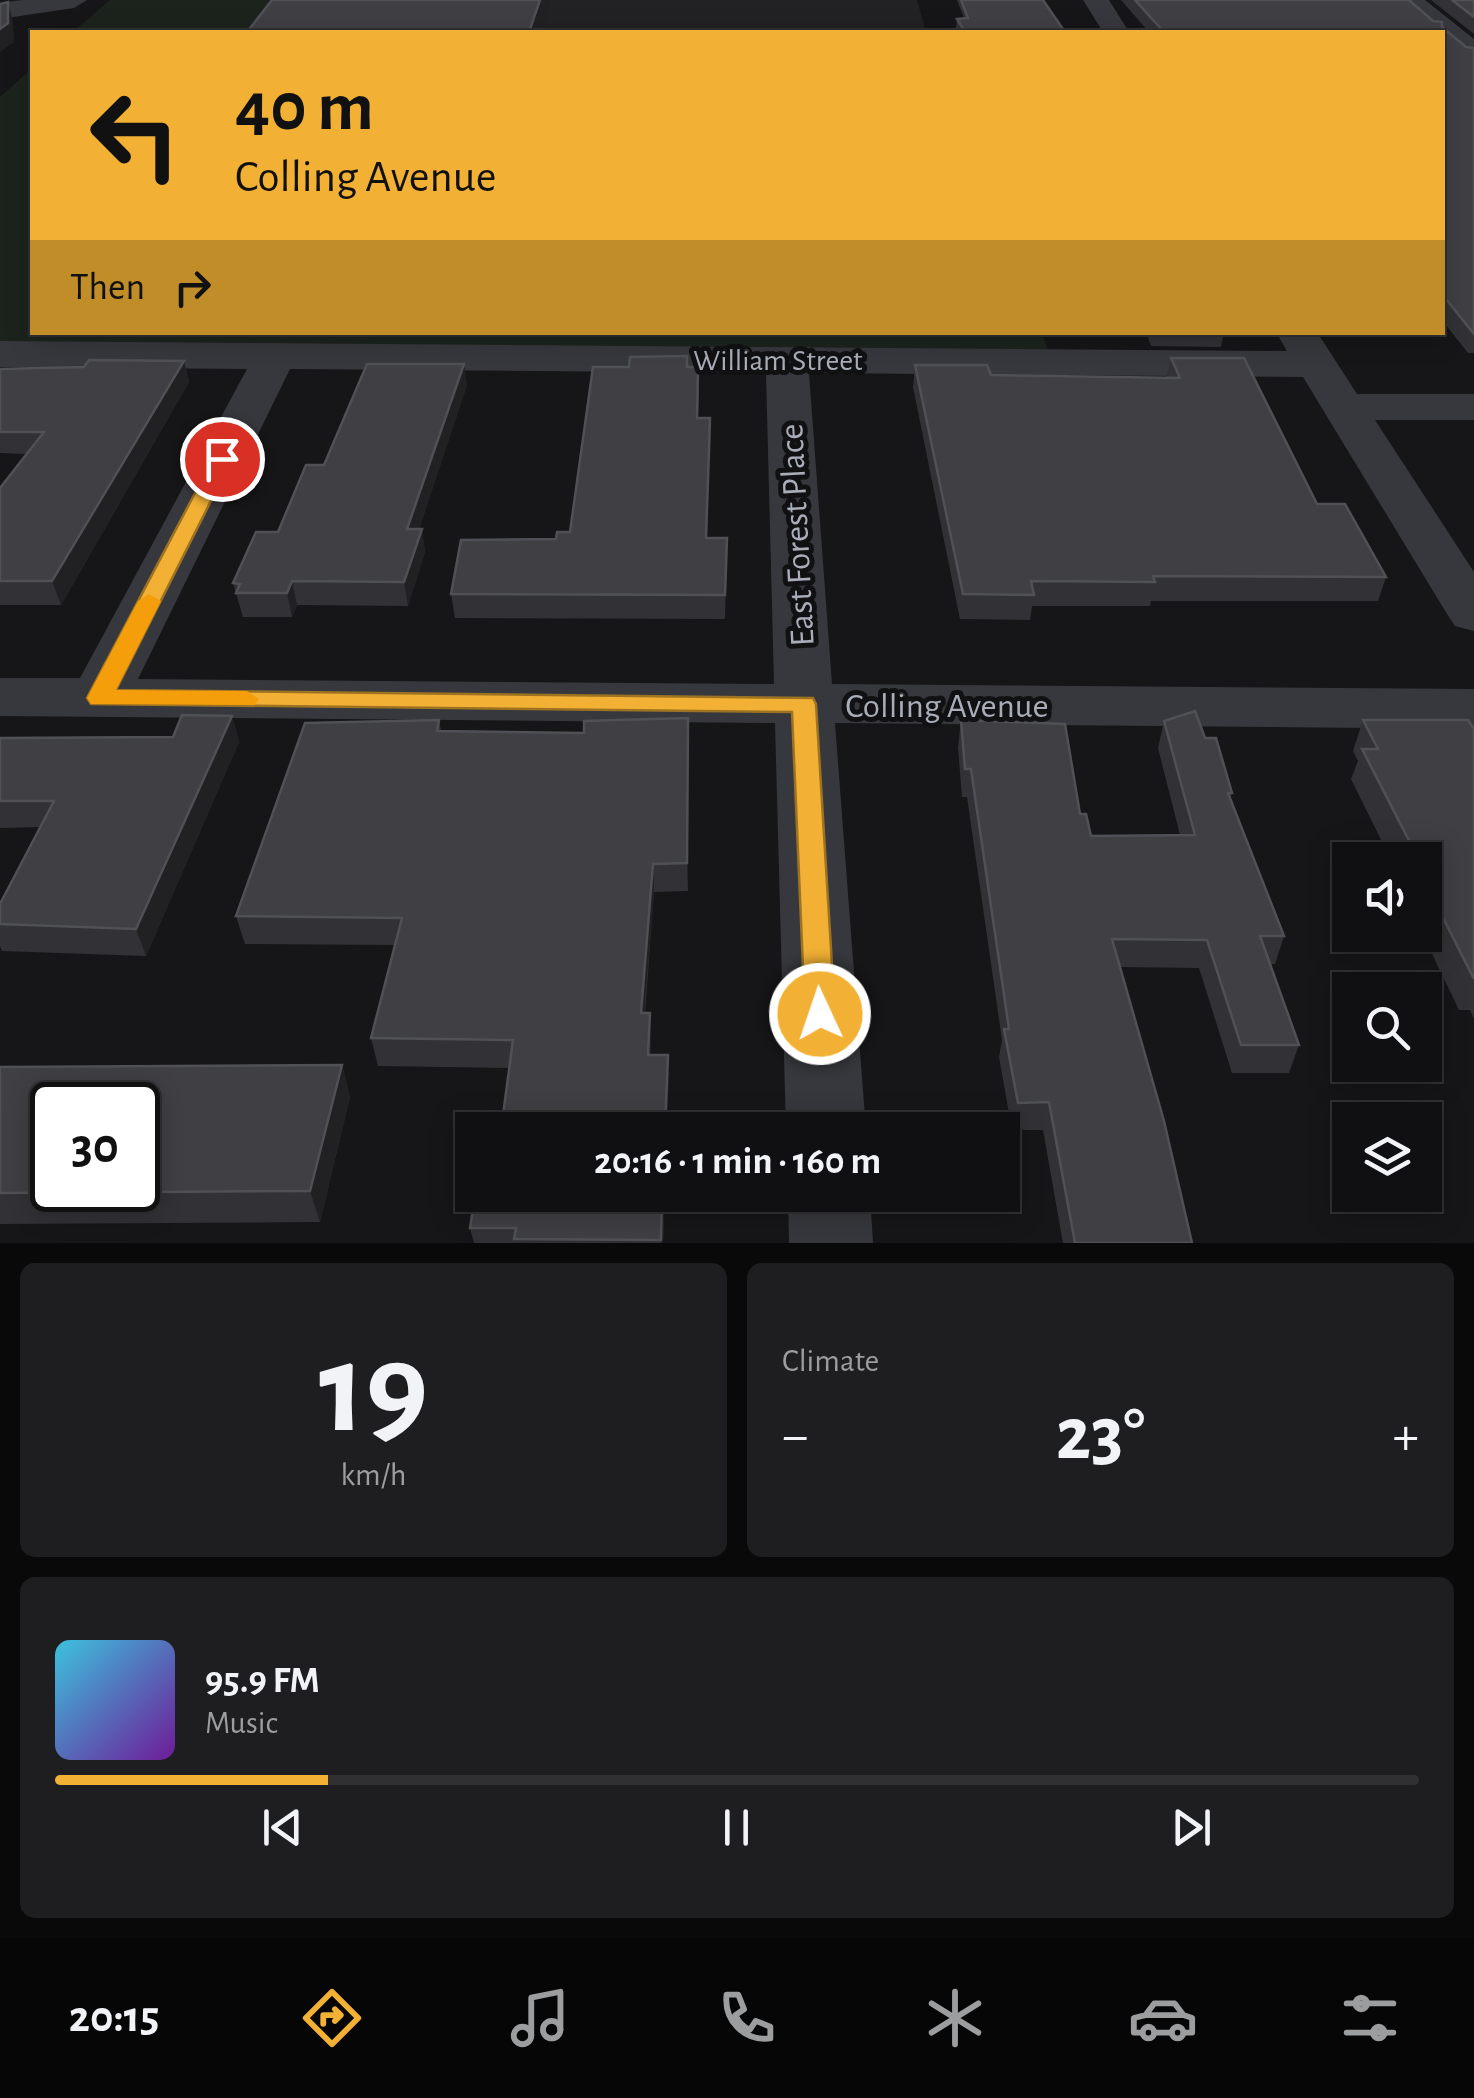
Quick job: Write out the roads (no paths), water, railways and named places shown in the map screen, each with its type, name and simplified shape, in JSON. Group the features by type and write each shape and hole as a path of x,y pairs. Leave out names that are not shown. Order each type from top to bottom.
{"street":[{"path":"0,12 74,0"},
{"path":"1096,0 1115,30"},
{"path":"1409,0 1474,53"},
{"path":"1306,348 1474,614"},
{"name":"William Street","path":"0,354 787,360 1306,348"},
{"path":"100,698 275,356"},
{"name":"East Forest Place","path":"787,360 825,1112"},
{"path":"1343,407 1474,407"},
{"name":"Colling Avenue","path":"0,697 1474,709"},
{"path":"830,1212 831,1243"}]}
